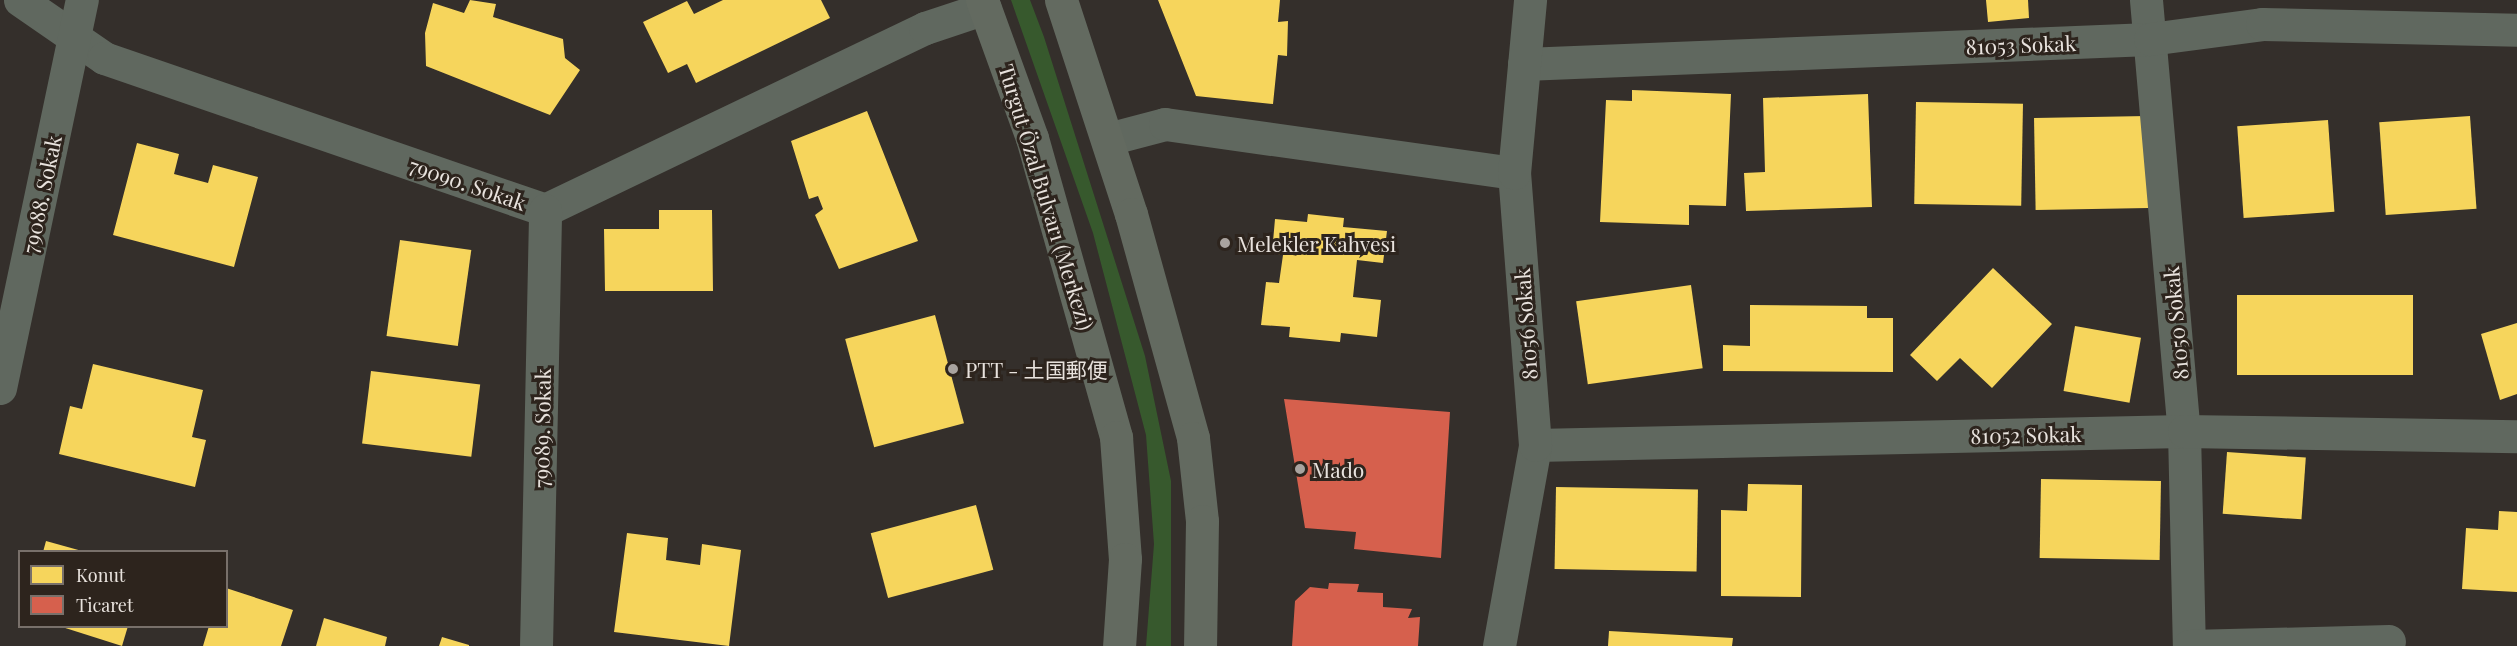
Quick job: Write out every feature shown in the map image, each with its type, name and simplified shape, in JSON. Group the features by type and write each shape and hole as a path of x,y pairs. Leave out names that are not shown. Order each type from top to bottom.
{"main road":[{"path":"1061,0 1108,139 1196,456 1202,521 1200,646"},
{"name":"Turgut Özal Bulvarı (Merkezi)","path":"983,4 1049,192 1116,437 1125,559 1119,646"}],"street":[{"name":"79090. Sokak","path":"20,0 74,34 104,58 545,210 925,28 983,4"},
{"name":"79088. Sokak","path":"0,388 82,0"},
{"name":"81056 Sokak","path":"1499,646 1535,445 1514,173 1530,0"},
{"name":"81050 Sokak","path":"2146,0 2184,431 2189,646"},
{"name":"81053 Sokak","path":"1524,64 2150,39 2262,24 2517,30"},
{"path":"1108,139 1166,124 1514,173"},
{"name":"79089. Sokak","path":"536,646 545,210"},
{"name":"81052 Sokak","path":"1535,445 2184,431 2517,436"},
{"path":"2189,646 2389,641"}],"green space":[{"path":"1011,0 1030,0 1044,37 1145,356 1171,481 1171,646 1146,646 1154,544 1146,435 1093,233"}],"building: Konut":[{"path":"470,0 496,4 493,17 563,39 565,58 580,70 550,115 426,66 425,33 433,3 464,13"},
{"path":"723,0 821,0 830,18 696,83 687,64 668,73 643,22 687,1 694,14"},
{"path":"1158,0 1280,0 1278,22 1288,21 1287,56 1278,55 1273,104 1196,96"},
{"path":"1986,0 2028,0 2029,18 1988,22"},
{"path":"1632,90 1731,94 1726,206 1689,205 1689,225 1600,222 1606,100 1632,101"},
{"path":"1868,94 1872,207 1746,211 1744,173 1765,172 1763,98"},
{"path":"1916,102 2023,104 2021,206 1914,204"},
{"path":"867,111 918,241 839,269 815,215 823,209 818,196 809,199 791,141"},
{"path":"2147,116 2149,208 2036,210 2034,118"},
{"path":"2470,116 2476,209 2386,215 2379,122"},
{"path":"2328,120 2334,212 2244,218 2237,126"},
{"path":"137,143 179,154 174,174 208,183 213,165 258,177 234,267 113,235"},
{"path":"659,210 712,210 713,291 605,291 604,229 659,229"},
{"path":"1308,214 1344,218 1343,227 1387,231 1383,263 1357,260 1353,297 1381,300 1377,337 1341,333 1340,342 1289,337 1290,327 1261,325 1266,282 1279,283 1283,255 1272,253 1275,219 1307,222"},
{"path":"400,240 471,250 458,346 387,336"},
{"path":"1993,268 2052,324 1992,388 1960,358 1937,381 1910,355"},
{"path":"1691,285 1703,368 1588,384 1576,301"},
{"path":"2237,295 2413,295 2413,375 2237,375"},
{"path":"1750,305 1867,306 1867,318 1893,318 1893,372 1723,371 1723,345 1750,346"},
{"path":"935,315 964,423 874,447 845,339"},
{"path":"2517,323 2517,394 2500,400 2481,334"},
{"path":"2075,326 2141,338 2130,403 2064,391"},
{"path":"93,364 203,390 192,437 206,440 195,487 59,454 70,406 82,409"},
{"path":"371,371 480,384 471,457 362,443"},
{"path":"2227,452 2306,458 2301,519 2223,514"},
{"path":"2041,479 2161,481 2160,560 2040,558"},
{"path":"1748,484 1802,485 1801,597 1721,596 1721,510 1747,511"},
{"path":"1556,487 1698,489 1697,571 1555,569"},
{"path":"976,505 993,570 888,598 871,533"},
{"path":"2499,511 2517,512 2517,592 2462,589 2466,528 2498,530"},
{"path":"627,533 668,538 666,560 700,565 702,544 741,550 729,646 614,632"},
{"path":"46,541 78,550 44,550"},
{"path":"228,589 293,610 281,646 203,646 208,628 228,628"},
{"path":"324,618 387,637 385,646 316,646"},
{"path":"65,628 127,628 122,646"},
{"path":"1609,631 1733,638 1732,646 1608,646"},
{"path":"442,637 469,645 469,646 439,646"}],"building: Ticaret":[{"path":"1284,399 1450,412 1441,558 1354,549 1356,532 1305,528"},
{"path":"1329,583 1359,584 1357,592 1383,593 1383,607 1412,609 1408,618 1420,617 1418,646 1292,646 1295,601 1310,587 1328,589"}],"place":[{"name":"Melekler Kahvesi","path":"1225,243"},
{"name":"PTT - 土国郵便","path":"953,369"},
{"name":"Mado","path":"1300,469"}]}
